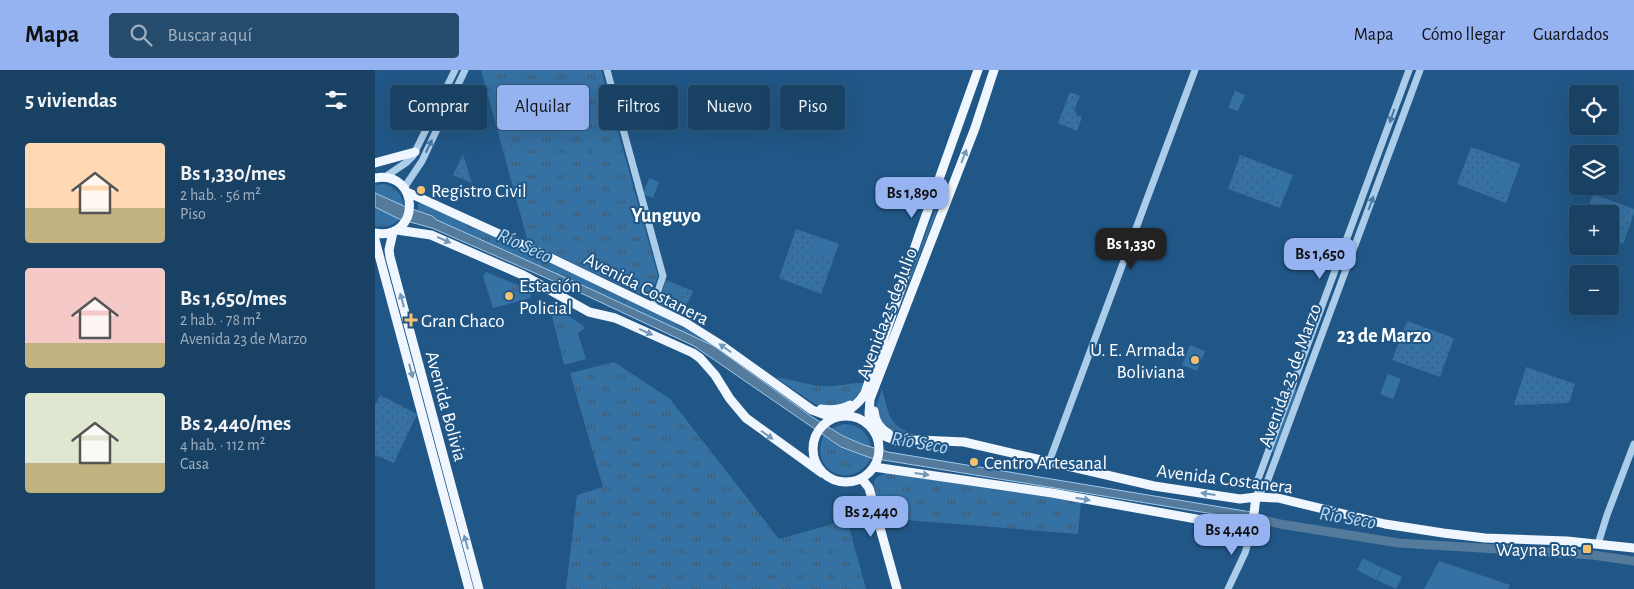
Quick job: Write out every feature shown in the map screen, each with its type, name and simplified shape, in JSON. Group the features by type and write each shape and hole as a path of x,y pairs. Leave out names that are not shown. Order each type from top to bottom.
{"main road":[{"name":"Avenida 25 de Julio","path":"873,430 869,407 874,379 919,234 978,70"},
{"name":"Avenida 25 de Julio","path":"836,417 849,411 861,400 874,379 975,128 994,70"},
{"path":"375,163 415,152"},
{"path":"375,178 385,177"},
{"name":"Avenida Costanera","path":"385,177 394,180 407,192 653,306 700,331 812,410 836,417"},
{"name":"Avenida Bolivia","path":"407,192 410,210 407,219 397,229 389,250 390,257 479,589"},
{"name":"Avenida Costanera","path":"375,233 383,234 397,229 431,235 523,275 589,312 615,318 693,353 708,366 738,410 752,424 822,473"},
{"name":"Avenida Bolivia","path":"375,240 469,589"},
{"path":"764,376 778,382 819,409 830,410 848,406 874,379"},
{"path":"874,379 874,407 879,427 893,436 920,440"},
{"path":"844,416 862,420 873,430 879,448 876,464 862,479 850,483 842,483 828,478 817,467 812,453 812,446 817,432 824,424 836,417 844,416"},
{"name":"Avenida Costanera","path":"873,430 897,441 964,442 1154,486 1240,499 1257,495 1288,500 1385,524 1455,535 1485,538 1567,540 1634,548"},
{"path":"876,464 1052,493 1252,521 1257,495"},
{"path":"862,479 871,494 897,589"}],"street":[{"path":"385,177 407,162 415,152 455,70"},
{"path":"407,192 465,70"},
{"path":"607,70 663,276 653,306"},
{"path":"1049,462 1195,70"},
{"name":"Avenida 23 de Marzo","path":"1257,495 1257,482 1409,70"},
{"name":"Avenida 23 de Marzo","path":"1257,495 1266,485 1420,70"},
{"path":"1293,383 1303,387"},
{"path":"1598,544 1634,444"},
{"path":"1228,589 1245,553 1252,521"}],"green space":[{"path":"481,70 601,70 605,85 599,85 599,130 618,130 658,276 650,299 528,242 497,130 589,130 589,85 497,85 497,129 487,92 487,85 485,85"},
{"path":"1235,91 1245,95 1238,111 1228,108"},
{"path":"1070,92 1080,96 1074,111 1077,113 1076,115 1082,117 1077,131 1058,123"},
{"path":"1471,147 1520,164 1506,203 1457,184"},
{"path":"463,154 472,183 453,175"},
{"path":"1240,155 1293,175 1280,208 1228,189"},
{"path":"1501,166 1514,172 1506,192 1493,187"},
{"path":"1277,174 1290,179 1282,200 1269,195"},
{"path":"649,178 659,182 653,198 643,194"},
{"path":"383,184 397,191 402,198 404,206 375,193 375,185"},
{"path":"1593,195 1596,195 1634,209 1623,244 1619,242 1619,205 1589,205"},
{"path":"422,203 646,307 714,346 418,211 418,204"},
{"path":"375,207 399,219 389,226 375,226"},
{"path":"935,209 937,211 884,348 883,347"},
{"path":"796,229 839,244 821,294 779,278"},
{"path":"817,238 837,245 832,258 812,251"},
{"path":"486,272 523,287 531,292 530,298 493,308 483,276"},
{"path":"666,280 693,291 682,316 658,305"},
{"path":"666,282 679,287 672,306 659,301"},
{"path":"500,285 506,304 494,307 488,289"},
{"path":"551,306 585,328 578,333 586,359 564,365"},
{"path":"1407,321 1454,338 1440,377 1392,360"},
{"path":"577,332 583,357 569,361 562,336"},
{"path":"1190,345 1205,351 1197,371 1182,365"},
{"path":"614,362 670,399 779,539 847,520 866,589 566,589 577,495 603,487 570,373"},
{"path":"1526,367 1575,384 1569,403 1514,405"},
{"path":"1388,374 1401,379 1393,399 1380,394"},
{"path":"775,377 825,386 864,383 856,396 845,405 823,407 815,404"},
{"path":"882,389 891,418 899,428 915,435 895,434 884,427 877,414 876,407"},
{"path":"1294,389 1297,390 1275,453 1271,451"},
{"path":"380,395 417,414 394,463 375,455 375,405"},
{"path":"844,424 855,426 862,430 868,438 871,448 843,436 831,428"},
{"path":"824,435 841,447 871,458 863,468 854,474 834,473 822,459 820,448"},
{"path":"886,473 1081,502 1078,534 882,518 874,492 874,481 877,477"},
{"path":"1363,558 1382,568 1376,580 1357,570"},
{"path":"1439,561 1510,585 1508,589 1424,589"},
{"path":"1383,568 1402,577 1396,589 1377,580"}],"shaded area":[{"name":"Río Seco","path":"375,193 432,216 437,220 714,346 812,417 843,436 864,445 888,452 1251,512 1250,520 871,458 841,447 694,346 585,295 432,228 399,219 375,207"}],"waterway":[{"name":"Río Seco","path":"1247,516 1280,524 1399,543 1593,555 1634,561"}],"place":[{"name":"Registro Civil","path":"421,190"},
{"name":"Estación Policial","path":"509,296"},
{"name":"Gran Chaco","path":"411,320"},
{"name":"U. E. Armada Boliviana","path":"1195,360"},
{"name":"Centro Artesanal","path":"974,462"},
{"name":"Wayna Bus","path":"1587,549"}],"district":[{"name":"Yunguyo","path":"666,215"},
{"name":"23 de Marzo","path":"1384,335"}]}
